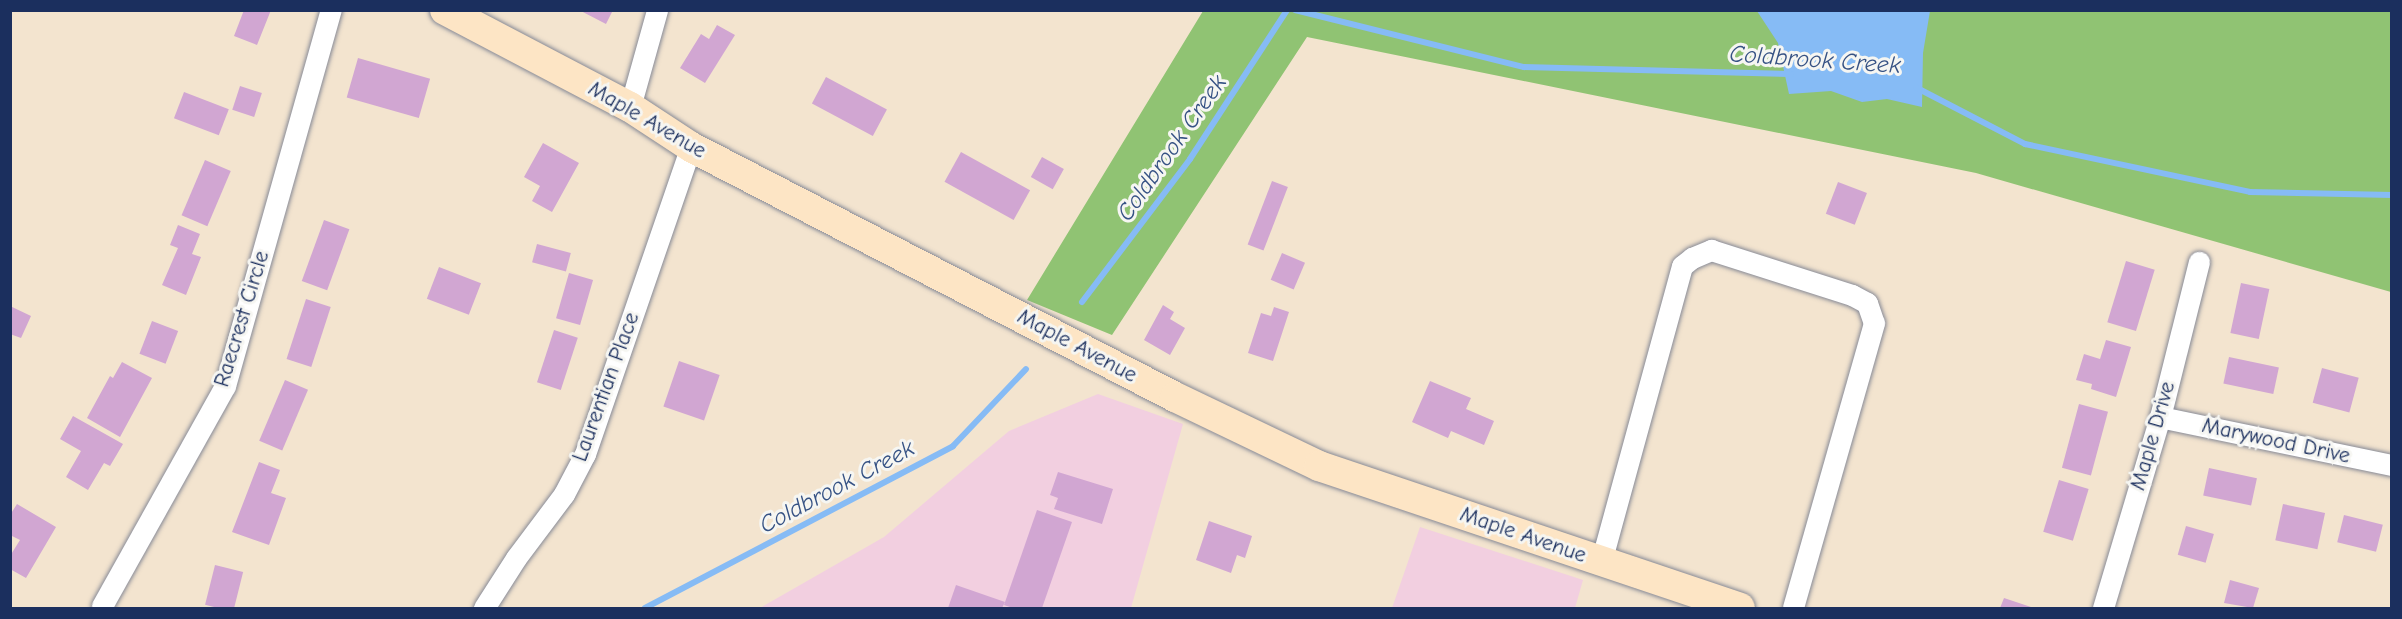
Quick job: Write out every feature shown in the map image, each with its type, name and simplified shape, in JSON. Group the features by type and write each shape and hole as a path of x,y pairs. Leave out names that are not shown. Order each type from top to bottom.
{"main road":[{"name":"Maple Avenue","path":"445,10 630,107 691,147 1175,397 1319,466 1740,609"}],"street":[{"name":"Raecrest Circle","path":"102,606 225,386 331,10"},
{"path":"630,107 657,10"},
{"name":"Laurentian Place","path":"484,609 516,558 564,494 585,454 691,147"},
{"path":"1601,562 1682,266 1692,258 1711,250 1852,294 1867,303 1874,323 1793,609"},
{"name":"Maple Drive","path":"2103,609 2160,417 2199,262"},
{"name":"Marywood Drive","path":"2160,417 2391,465"}],"shaded area":[{"path":"1098,394 1183,424 1131,608 760,608 884,537 1009,431"},
{"path":"1420,527 1583,580 1575,608 1392,608"}],"green space":[{"path":"1203,11 2391,11 2391,292 1976,173 1307,37 1112,335 1027,300"}],"water":[{"path":"1757,11 1930,11 1923,53 1922,107 1887,99 1862,102 1831,91 1789,94 1778,43"}],"building":[{"path":"244,10 271,10 257,45 234,36"},
{"path":"579,10 613,10 606,24"},
{"path":"717,25 735,35 705,83 680,68 701,34 709,39"},
{"path":"358,58 430,79 419,118 347,97"},
{"path":"826,77 887,109 873,136 812,103"},
{"path":"240,86 262,93 254,117 232,110"},
{"path":"184,92 229,109 219,135 174,118"},
{"path":"543,143 579,163 552,212 532,201 540,186 524,177"},
{"path":"961,152 1030,190 1014,220 945,182"},
{"path":"1042,157 1064,169 1053,189 1031,177"},
{"path":"205,160 231,171 207,226 182,215"},
{"path":"1272,181 1288,187 1264,251 1248,244"},
{"path":"1838,182 1867,193 1855,225 1826,214"},
{"path":"324,220 349,229 327,290 302,281"},
{"path":"178,225 200,234 192,254 201,257 186,295 162,285 178,248 170,245"},
{"path":"537,244 571,253 566,271 532,262"},
{"path":"1282,253 1305,263 1294,289 1271,280"},
{"path":"2126,261 2155,270 2136,331 2107,322"},
{"path":"439,267 481,283 469,315 427,299"},
{"path":"569,273 593,280 580,325 556,318"},
{"path":"2241,283 2269,289 2259,339 2230,333"},
{"path":"306,299 331,307 311,367 287,359"},
{"path":"1163,305 1174,312 1170,319 1185,328 1170,355 1144,340"},
{"path":"10,306 31,316 21,338 10,334"},
{"path":"1274,307 1289,312 1273,361 1248,353 1261,313 1271,316"},
{"path":"152,321 178,331 166,364 139,354"},
{"path":"554,330 578,338 561,390 537,382"},
{"path":"2106,340 2131,347 2116,397 2091,389 2092,384 2076,380 2084,354 2100,359"},
{"path":"2229,357 2279,368 2273,394 2223,383"},
{"path":"679,361 720,375 704,420 663,406"},
{"path":"122,362 152,378 120,437 87,418 110,376 113,378"},
{"path":"2322,368 2359,378 2349,413 2313,403"},
{"path":"285,380 308,390 282,451 259,441"},
{"path":"1430,381 1471,398 1466,409 1494,421 1484,445 1451,431 1448,438 1412,422"},
{"path":"2079,404 2108,412 2091,476 2062,468"},
{"path":"73,416 123,444 110,466 104,463 88,490 66,477 81,451 60,439"},
{"path":"259,462 280,470 271,493 286,498 269,545 232,532"},
{"path":"2209,468 2257,478 2251,506 2203,495"},
{"path":"1058,472 1113,489 1102,524 1054,509 1058,498 1050,495"},
{"path":"2059,480 2089,489 2073,541 2043,532"},
{"path":"17,504 56,527 26,578 10,569 10,556 20,540 10,535 10,515"},
{"path":"2283,504 2325,513 2317,549 2275,540"},
{"path":"1037,510 1072,522 1042,608 1013,608 1004,605"},
{"path":"2344,515 2383,525 2376,552 2337,542"},
{"path":"1209,521 1252,536 1245,558 1237,555 1231,573 1196,560"},
{"path":"2186,526 2214,534 2206,563 2178,555"},
{"path":"215,565 243,572 234,608 205,605"},
{"path":"2230,580 2259,588 2253,608 2224,603"},
{"path":"956,585 1005,602 1002,608 948,608"},
{"path":"2004,598 2034,608 2000,608"}],"waterway":[{"name":"Coldbrook Creek","path":"1082,302 1190,159 1287,10"},
{"name":"Coldbrook Creek","path":"1295,10 1524,67 1791,74"},
{"name":"Coldbrook Creek","path":"1917,88 2025,144 2250,192 2392,195"},
{"name":"Coldbrook Creek","path":"645,608 953,446 1026,369"}]}
